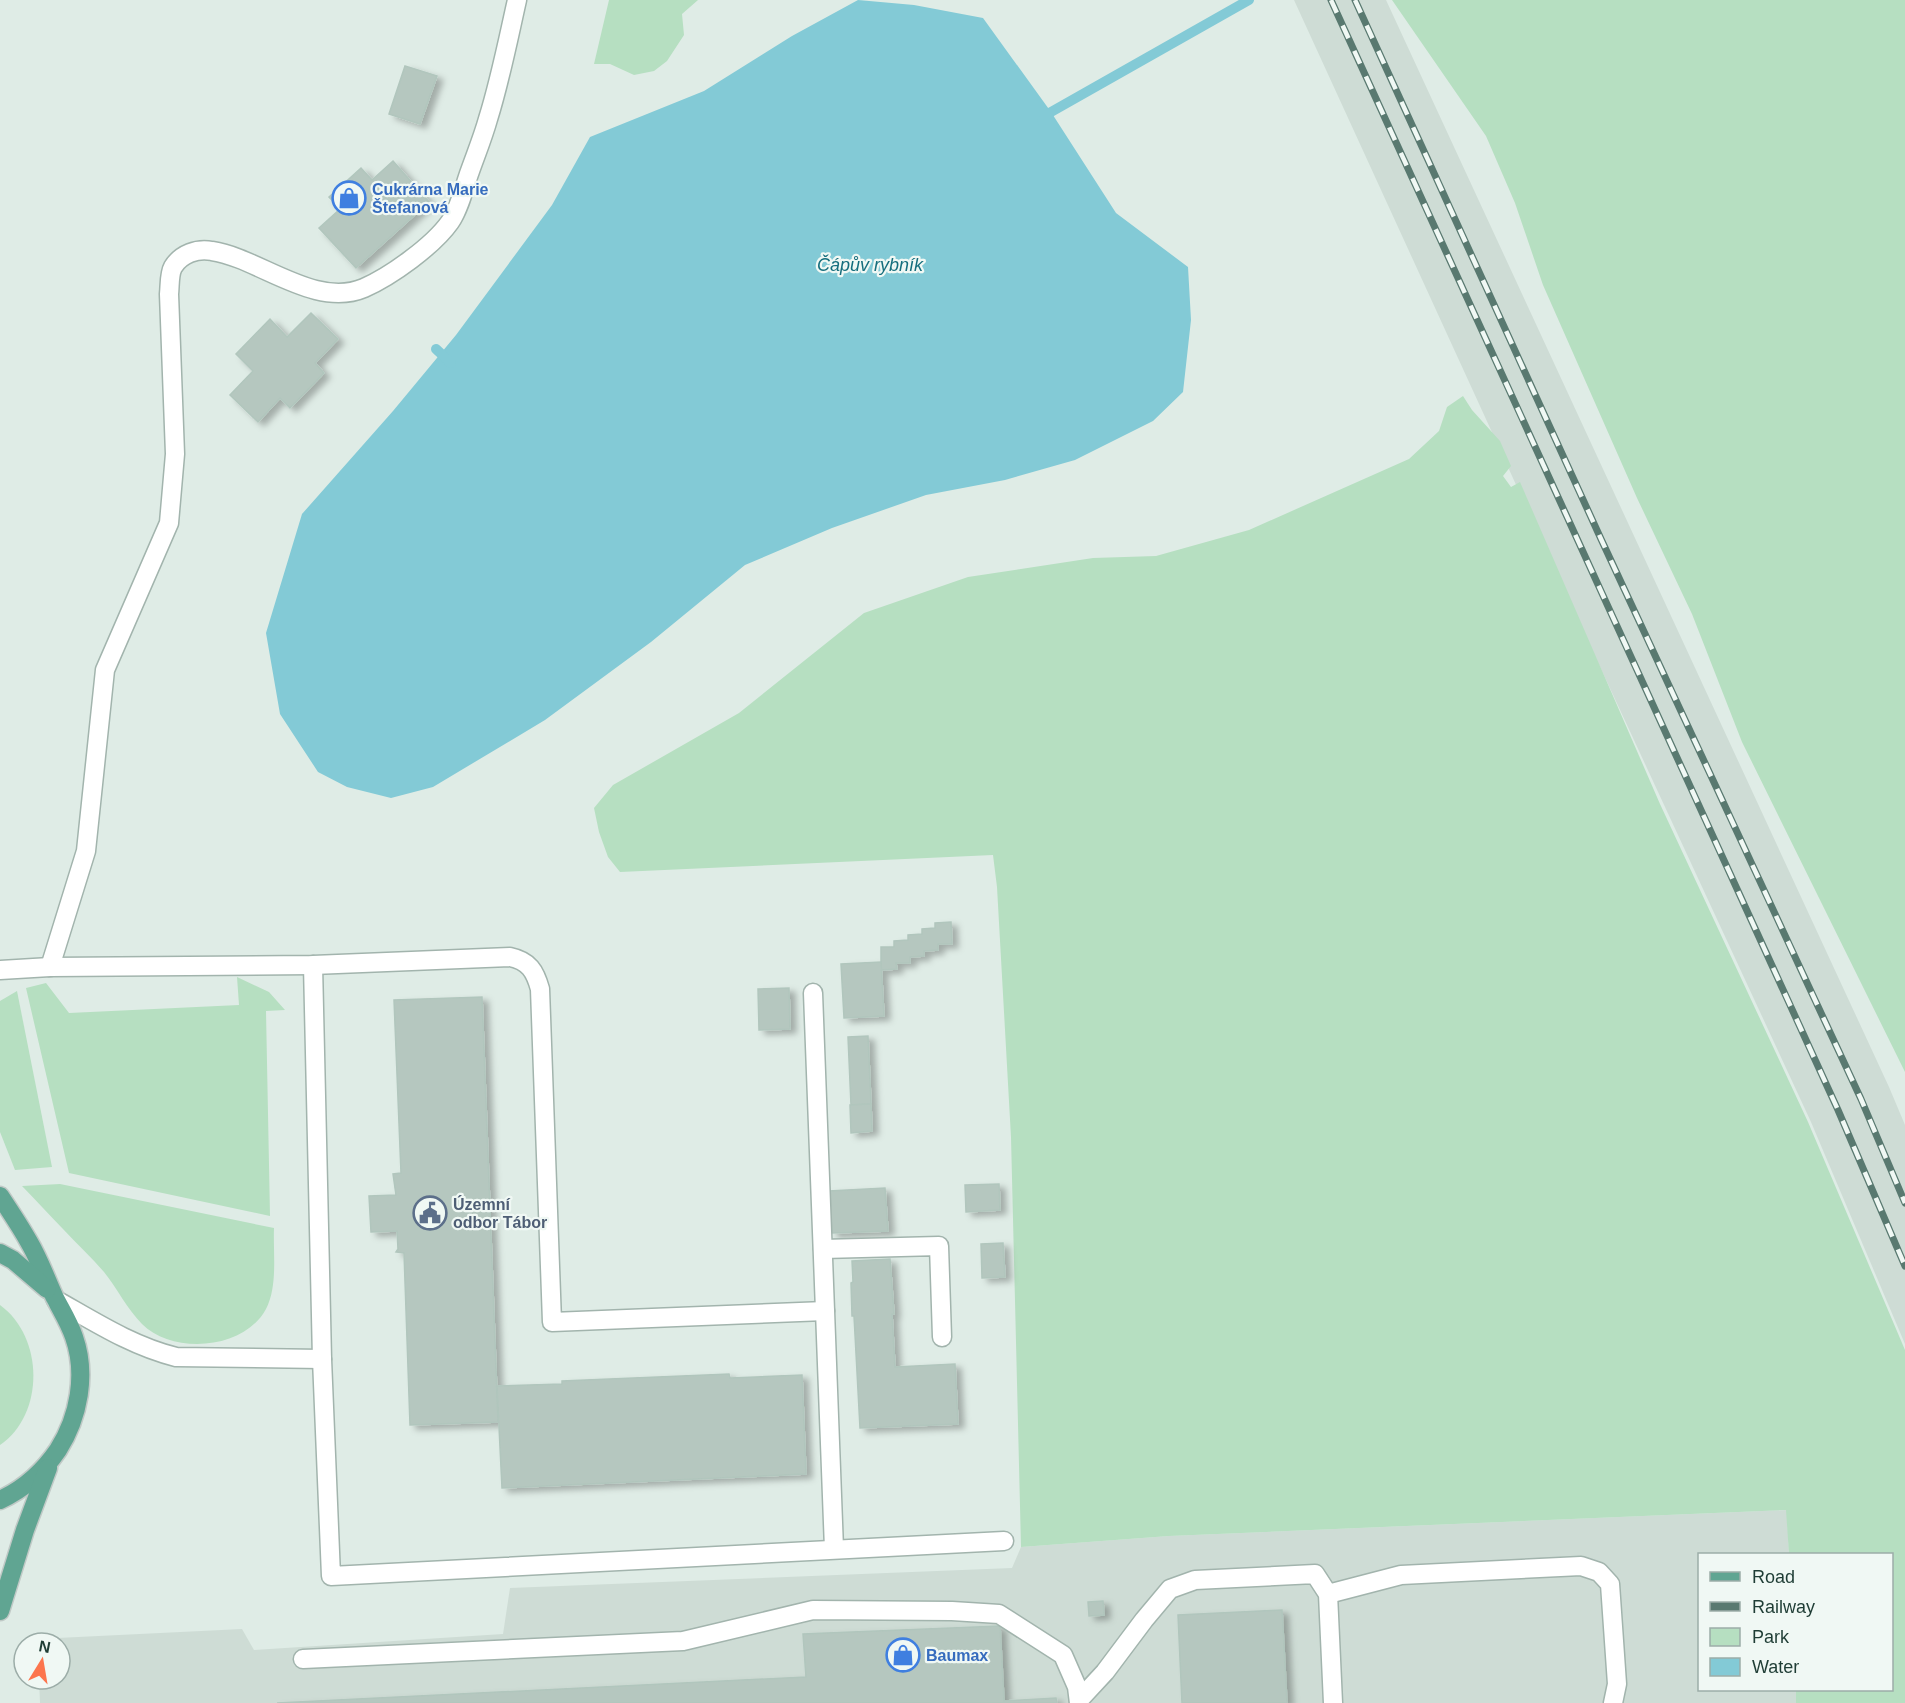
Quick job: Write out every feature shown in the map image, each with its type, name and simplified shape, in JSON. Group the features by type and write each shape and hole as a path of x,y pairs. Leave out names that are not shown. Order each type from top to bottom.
{"main road":[{"path":"0,1196 29,1243 67,1319 75,1337 81,1375 76,1410 67,1436 52,1459 34,1478 13,1494 0,1500"},
{"path":"0,1253 27,1270 56,1300"},
{"path":"0,1611 25,1530 52,1459"}],"lane":[{"path":"50,967 86,851 105,670 169,523 175,454 169,294 171,269 182,257 196,250 213,250 305,285 327,292 343,293 362,289 417,255 450,221 461,196 488,119 517,0"},
{"path":"0,970 50,967 313,965 510,957 522,960 532,968 540,989 552,1323 825,1311"},
{"path":"313,965 322,1359 330,1576 1004,1542"},
{"path":"813,993 834,1549"},
{"path":"823,1249 939,1246 942,1337"},
{"path":"56,1300 131,1342 176,1357 322,1359"},
{"path":"1328,1594 1401,1575 1581,1566 1599,1572 1610,1584 1617,1684 1613,1703"},
{"path":"1079,1702 1106,1672 1170,1589 1195,1580 1315,1574 1328,1594 1333,1703"},
{"path":"303,1659 683,1641 813,1610 952,1611 999,1614 1063,1655 1077,1687 1079,1702"}],"shaded area":[{"path":"1294,0 1386,0 1889,1087 1905,1125 1905,1344 1811,1122"},
{"path":"1787,1510 1789,1553 1698,1553 1698,1691 1796,1691 1796,1703 40,1703 40,1691 72,1691 72,1637 242,1629 254,1650 503,1634 510,1588 1012,1568 1021,1547 1169,1536"}],"green space":[{"path":"609,0 698,0 682,14 684,35 667,61 654,71 634,75 610,64 594,64"},
{"path":"1392,0 1905,0 1905,1072 1742,742 1692,614 1637,498 1543,285 1515,203 1486,136"},
{"path":"1463,396 1472,410 1500,441 1511,466 1503,476 1511,487 1520,482 1660,804 1808,1122 1905,1350 1905,1703 1796,1703 1796,1691 1893,1691 1893,1553 1789,1553 1786,1510 1169,1536 1021,1547 1011,1137 997,887 993,855 620,872 608,857 599,832 594,808 613,785 739,713 864,613 968,577 1093,558 1156,556 1249,530 1409,459 1439,431 1447,407"},
{"path":"237,977 269,992 285,1010 266,1011 270,1216 69,1173 26,988 46,983 69,1013 239,1005"},
{"path":"17,991 52,1167 15,1170 0,1132 0,1001"},
{"path":"60,1184 274,1228 274,1280 266,1309 256,1323 242,1333 225,1340 207,1344 189,1344 155,1334 137,1318 99,1266 22,1186"},
{"path":"0,1305 14,1319 25,1336 31,1355 33,1375 31,1396 25,1415 15,1431 0,1445"}],"water":[{"name":"Čápův rybník","path":"858,0 914,5 983,18 1051,112 1116,213 1188,267 1191,320 1183,392 1153,421 1075,460 1005,480 926,495 832,528 745,565 651,642 545,720 433,787 391,798 347,787 318,772 280,714 266,633 302,514 393,411 456,335 552,205 590,137 704,91 792,36"}],"building":[{"path":"405,66 437,76 420,124 389,114"},
{"path":"393,161 429,202 356,268 319,228 340,209 329,197 361,168 372,180"},
{"path":"311,313 338,339 315,363 324,373 290,408 280,398 258,422 230,395 253,371 236,354 270,319 287,337"},
{"path":"951,922 952,944 938,944 938,950 924,951 924,956 910,957 910,963 896,963 897,969 881,970 881,947 894,947 894,941 908,940 908,935 922,934 922,929 935,928 935,923"},
{"path":"881,962 884,1016 844,1018 841,964"},
{"path":"789,988 790,1029 759,1030 758,989"},
{"name":"Územní odbor Tábor","path":"482,997 498,1422 410,1425 404,1253 396,1252 398,1249 397,1231 371,1232 369,1196 396,1195 393,1174 401,1173 394,1000"},
{"path":"868,1036 871,1104 851,1105 848,1037"},
{"path":"871,1104 872,1131 851,1133 850,1105"},
{"path":"999,1184 1000,1210 966,1212 965,1185"},
{"path":"885,1188 888,1231 832,1233 829,1191"},
{"path":"1003,1243 1005,1277 982,1278 981,1244"},
{"path":"890,1259 895,1367 955,1364 958,1424 860,1428 854,1316 852,1316 852,1261"},
{"path":"729,1374 730,1378 802,1375 806,1474 502,1488 497,1386"},
{"path":"1103,1601 1104,1615 1089,1616 1088,1602"},
{"path":"1282,1610 1287,1703 1182,1703 1178,1615"},
{"name":"Baumax","path":"1000,1626 1004,1701 1056,1698 1057,1703 277,1703 806,1677 803,1634"}],"waterway":[{"path":"1042,121 1051,112 1249,0"},
{"path":"436,349 451,363"}],"railway":[{"path":"1331,0 1838,1110 1905,1266"},
{"path":"1355,0 1601,539 1861,1099 1905,1203"}],"place":[{"name":"Cukrárna Marie Štefanová","path":"349,198"},
{"name":"Územní odbor Tábor","path":"430,1213"},
{"name":"Baumax","path":"903,1655"}]}
